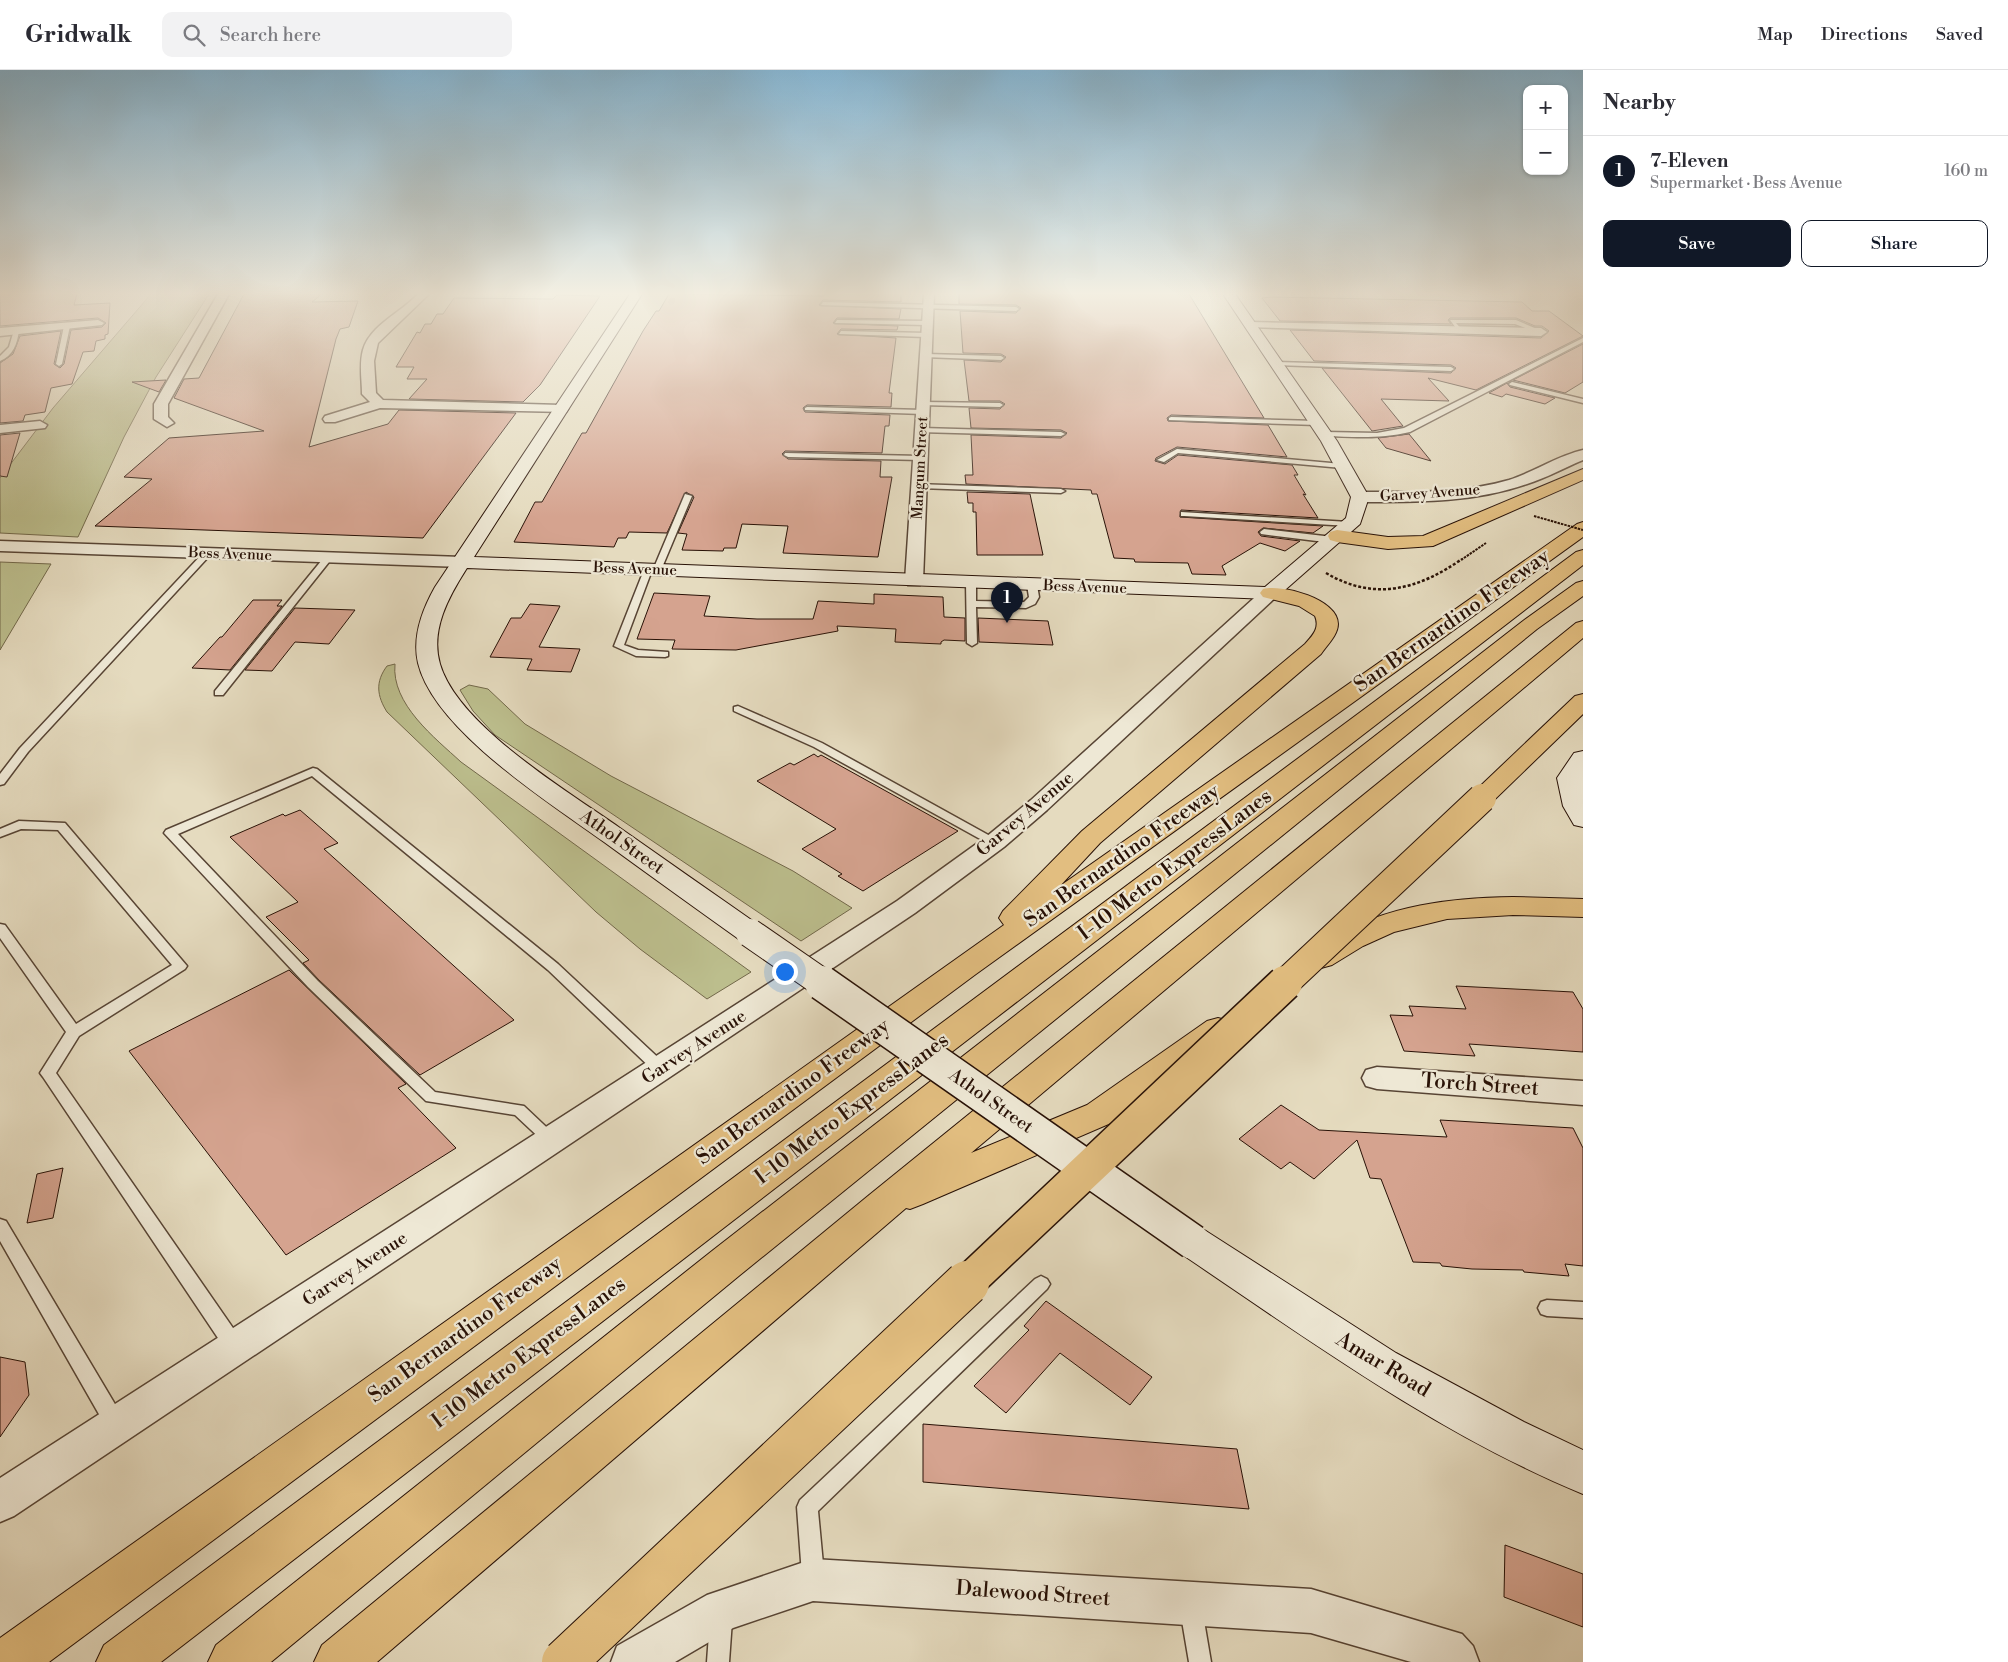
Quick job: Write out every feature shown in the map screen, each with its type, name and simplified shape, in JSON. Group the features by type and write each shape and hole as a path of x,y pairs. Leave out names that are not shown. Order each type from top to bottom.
{"highway":[{"path":"1340,533 1388,543 1426,542 1583,474"},
{"name":"San Bernardino Freeway","path":"8,1662 965,967 1583,529"},
{"name":"I-10 Metro ExpressLanes","path":"121,1662 1583,556"},
{"path":"965,967 1091,837 1313,648 1328,626 1328,618 1321,609 1276,587"},
{"path":"233,1662 726,1263 1530,625 1583,587"},
{"path":"338,1662 881,1206 1583,627"},
{"path":"564,1662 1583,701"},
{"path":"881,1206 1099,1114 1341,944 1378,926 1411,915 1455,908 1512,906 1583,908"}],"street":[{"path":"167,423 161,419 161,404 181,368"},
{"path":"369,368 369,394 379,404"},
{"name":"Athol Street","path":"588,368 434,608 427,650 432,671 445,693 471,726 505,759 1193,1242"},
{"name":"Mangum Street","path":"914,581 925,368"},
{"path":"1280,368 1321,429 1360,497 1354,520 1340,533"},
{"path":"330,419 379,404 561,409"},
{"path":"0,429 40,424"},
{"name":"Garvey Avenue","path":"1360,497 1416,497 1470,493 1512,484 1583,454"},
{"name":"Garvey Avenue","path":"0,1502 906,907 995,842 1040,805 1276,587 1340,533"},
{"name":"Bess Avenue","path":"0,546 1032,585 1276,587"},
{"path":"1583,758 1570,778 1576,806 1583,819"},
{"name":"Torch Street","path":"1377,1078 1583,1093"},
{"name":"Amar Road","path":"1193,1242 1381,1366 1509,1437 1583,1472"},
{"name":"Dalewood Street","path":"633,1662 722,1610 813,1580 1311,1611 1451,1656"}],"lane":[{"path":"1426,368 1451,369"},
{"path":"1171,419 1321,429 1371,435 1397,433 1407,430 1528,368"},
{"path":"1512,384 1583,401"},
{"path":"807,409 1000,405"},
{"path":"922,430 1060,434"},
{"path":"1161,460 1177,451 1342,466"},
{"path":"788,455 920,458"},
{"path":"919,486 1061,491"},
{"path":"665,654 636,653 619,646 652,570 688,496"},
{"path":"1184,514 1281,518 1340,533"},
{"path":"1264,532 1340,533"},
{"path":"0,782 24,750 208,553"},
{"path":"219,693 330,557"},
{"path":"971,583 972,643"},
{"path":"972,604 1026,605 1032,602 1034,597 1032,585"},
{"path":"738,709 818,745 995,842"},
{"path":"552,1140 519,1110 431,1096 313,984 245,910 170,833 313,770 553,967 661,1069"},
{"path":"0,833 19,826 61,826 180,966 74,1032 48,1073 235,1347"},
{"path":"0,928 74,1032"},
{"path":"0,1226 117,1426"},
{"path":"813,1580 807,1507 1041,1284"},
{"path":"1547,1308 1583,1310"},
{"path":"1191,1604 1200,1662"},
{"path":"718,1662 722,1610"}],"path":[{"path":"1526,517 1534,516 1583,529"},
{"path":"1276,587 1316,584 1323,569 1338,580 1355,586 1395,591 1409,589 1421,585 1494,538"}],"green space":[{"path":"87,368 162,368 124,437 78,537 0,533 0,478 53,408"},
{"path":"0,562 51,564 0,650"},
{"path":"395,664 396,679 400,693 407,706 428,731 461,762 751,972 707,999 640,949 596,912 387,712 379,695 379,683 387,666"},
{"path":"469,685 488,689 525,724 611,776 793,871 852,908 801,941 495,735 473,711 460,690"}],"building":[{"path":"0,368 77,368 72,384 51,388 45,412 25,415 23,421 0,423"},
{"path":"204,368 329,368 309,447 388,424 399,410 516,413 423,538 95,526 152,479 124,477 169,438 264,431 174,398 184,379 199,378"},
{"path":"413,368 551,368 540,385 523,402 409,399 427,379 407,379"},
{"path":"622,368 892,368 889,393 892,393 891,407 807,405 803,408 805,412 890,415 889,426 885,426 882,453 785,451 782,454 788,459 881,461 880,477 892,477 878,557 783,553 788,526 742,524 736,548 724,548 723,551 682,550 687,534 678,533 694,497 686,492 667,533 629,532 626,538 618,538 614,547 514,542 535,502 542,502 582,433 586,433"},
{"path":"965,368 1234,368 1264,418 1171,415 1167,418 1168,421 1268,425 1287,457 1177,447 1156,458 1155,461 1165,464 1178,455 1292,465 1298,475 1294,475 1306,495 1303,494 1318,518 1181,510 1180,517 1323,526 1313,533 1263,528 1258,532 1261,536 1300,541 1285,551 1260,543 1222,566 1226,575 1192,574 1188,563 1135,562 1134,559 1114,558 1097,494 1092,494 1091,490 966,484 965,475 973,475 971,435 1061,438 1067,433 1061,430 971,428 969,408 1000,409 1005,404 1000,401 969,401"},
{"path":"1322,368 1330,368 1451,373 1456,368 1519,368 1476,390 1428,378 1449,401 1381,399 1403,426 1372,431"},
{"path":"1536,368 1583,368 1583,382 1565,393 1513,380"},
{"path":"166,380 159,392 132,382"},
{"path":"1507,383 1510,387 1555,398 1545,404 1506,394 1502,397 1489,393"},
{"path":"20,433 7,477 0,476 0,435"},
{"path":"1409,434 1431,461 1386,448 1378,438"},
{"path":"967,492 1030,494 1043,555 977,555 976,512 973,512 973,503 968,503"},
{"path":"654,593 710,596 704,616 757,619 813,619 818,601 874,604 874,594 943,597 944,617 965,618 965,641 944,640 941,644 895,642 896,629 837,626 838,631 736,650 672,649 675,640 637,639"},
{"path":"253,600 282,600 277,606 282,606 230,670 192,668 222,637"},
{"path":"530,604 560,606 539,647 580,649 571,672 527,670 532,659 490,657 511,618 521,618"},
{"path":"295,608 355,610 329,644 295,642 272,671 245,670"},
{"path":"978,618 1048,621 1053,645 979,642"},
{"path":"814,754 818,757 821,755 958,831 863,891 838,876 842,874 802,849 836,829 757,781 790,763 794,765"},
{"path":"300,810 338,843 324,849 514,1020 420,1075 319,980 303,963 309,960 266,917 298,902 230,837 283,814 285,816"},
{"path":"289,970 406,1084 398,1088 456,1148 286,1255 129,1051"},
{"path":"1456,986 1573,992 1583,1009 1583,1052 1469,1044 1475,1056 1404,1051 1390,1015 1413,1016 1409,1006 1466,1009"},
{"path":"1281,1105 1319,1130 1447,1137 1440,1120 1573,1128 1583,1148 1583,1266 1565,1264 1569,1276 1524,1272 1523,1270 1472,1269 1442,1266 1440,1263 1413,1262 1381,1179 1370,1178 1357,1140 1314,1179 1290,1162 1281,1169 1239,1139"},
{"path":"63,1168 53,1218 27,1223 37,1174"},
{"path":"1046,1301 1152,1377 1130,1405 1060,1353 1006,1413 974,1386 1029,1330 1024,1326"},
{"path":"0,1357 25,1362 29,1395 0,1437"},
{"path":"923,1424 1237,1449 1249,1509 923,1482"},
{"path":"1505,1545 1583,1574 1583,1627 1504,1597"}],"place":[{"name":"7-Eleven","path":"1007,623"}]}
